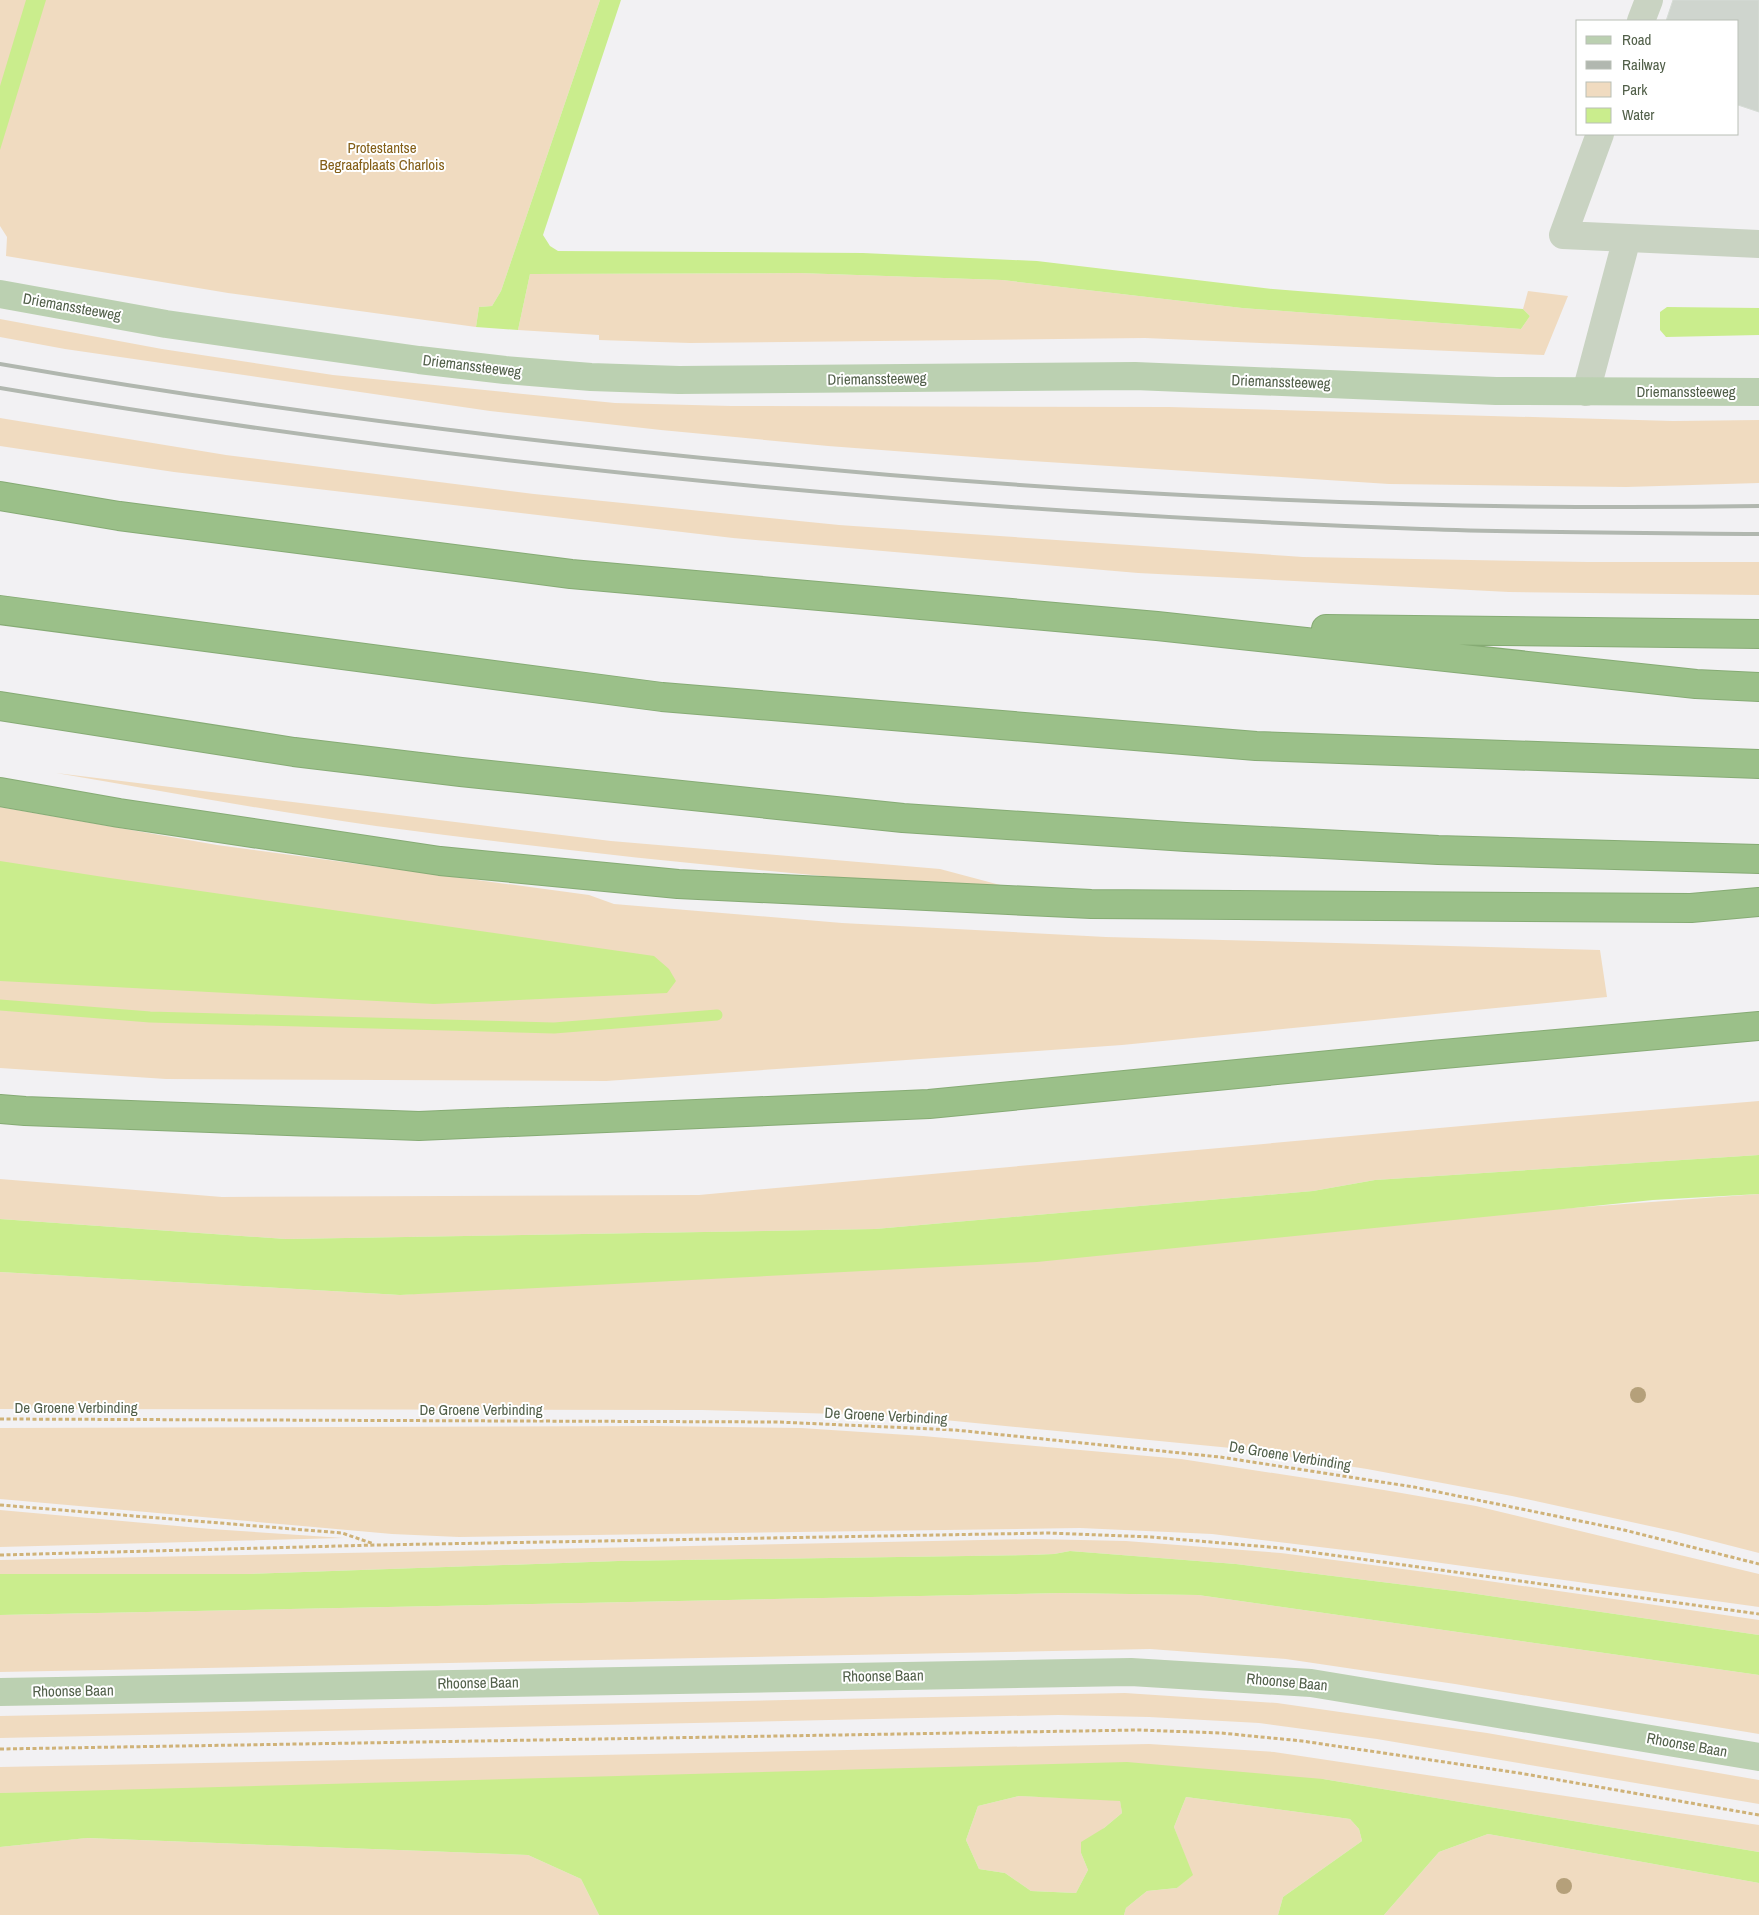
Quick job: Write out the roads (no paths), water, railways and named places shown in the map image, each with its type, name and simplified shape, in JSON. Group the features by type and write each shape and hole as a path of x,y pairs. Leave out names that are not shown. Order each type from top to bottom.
{"highway":[{"path":"0,496 119,516 571,574 1157,626 1696,684 1759,687"},
{"path":"0,610 682,698 1256,746 1759,764"},
{"path":"1157,626 1759,634"},
{"path":"0,706 314,754 461,772 903,818 1186,837 1438,850 1759,859"},
{"path":"0,792 119,813 440,861 678,884 1091,904 1691,908 1759,902"},
{"path":"0,1109 419,1126 919,1104 1759,1026"}],"main road":[{"name":"Driemanssteeweg","path":"0,294 166,324 419,360 591,377 679,380 1135,376 1496,391 1759,392"},
{"name":"Rhoonse Baan","path":"0,1692 1131,1672 1310,1683 1759,1757"}],"lane":[{"path":"1641,20 1648,0"},
{"path":"1600,135 1563,235 1759,244"},
{"path":"1586,392 1627,238"}],"water":[{"path":"26,0 46,0 0,150 0,86"},
{"path":"600,0 621,0 543,235 550,246 558,251 863,253 1037,261 1273,289 1523,309 1530,316 1521,329 1242,308 1002,280 799,273 530,274 518,330 476,327 479,307 492,306 501,291"},
{"path":"1667,307 1759,308 1759,335 1666,337 1660,330 1660,312"},
{"path":"0,861 654,956 669,969 676,981 667,993 434,1004 0,981"},
{"path":"1759,1155 1759,1194 1653,1200 1037,1262 400,1295 0,1272 0,1219 286,1239 875,1229 1313,1191 1375,1180"},
{"path":"1070,1551 1236,1564 1463,1592 1759,1635 1759,1675 1198,1595 1061,1593 0,1615 0,1574 250,1574 618,1561 1030,1555"},
{"path":"1127,1762 1323,1779 1759,1852 1759,1883 1488,1834 1439,1852 1384,1915 1278,1915 1283,1897 1362,1841 1359,1829 1350,1819 1186,1797 1174,1827 1193,1875 1177,1888 1147,1891 1126,1908 1124,1915 599,1915 581,1879 528,1855 87,1838 0,1847 0,1793","holes":["1019,1796 1120,1801 1122,1813 1104,1828 1081,1842 1081,1853 1088,1870 1076,1893 1031,1891 1005,1873 979,1869 966,1840 978,1806"]}],"waterway":[{"path":"0,1005 150,1017 554,1028 717,1015"}],"railway":[{"path":"0,364 221,399 444,429 667,454 890,475 1215,497 1433,505 1542,507 1759,506"},
{"path":"0,388 176,416 353,441 708,482 886,498 1065,511 1422,529 1759,534"}],"park label":[{"name":"Protestantse Begraafplaats Charlois","path":"382,156"}]}
